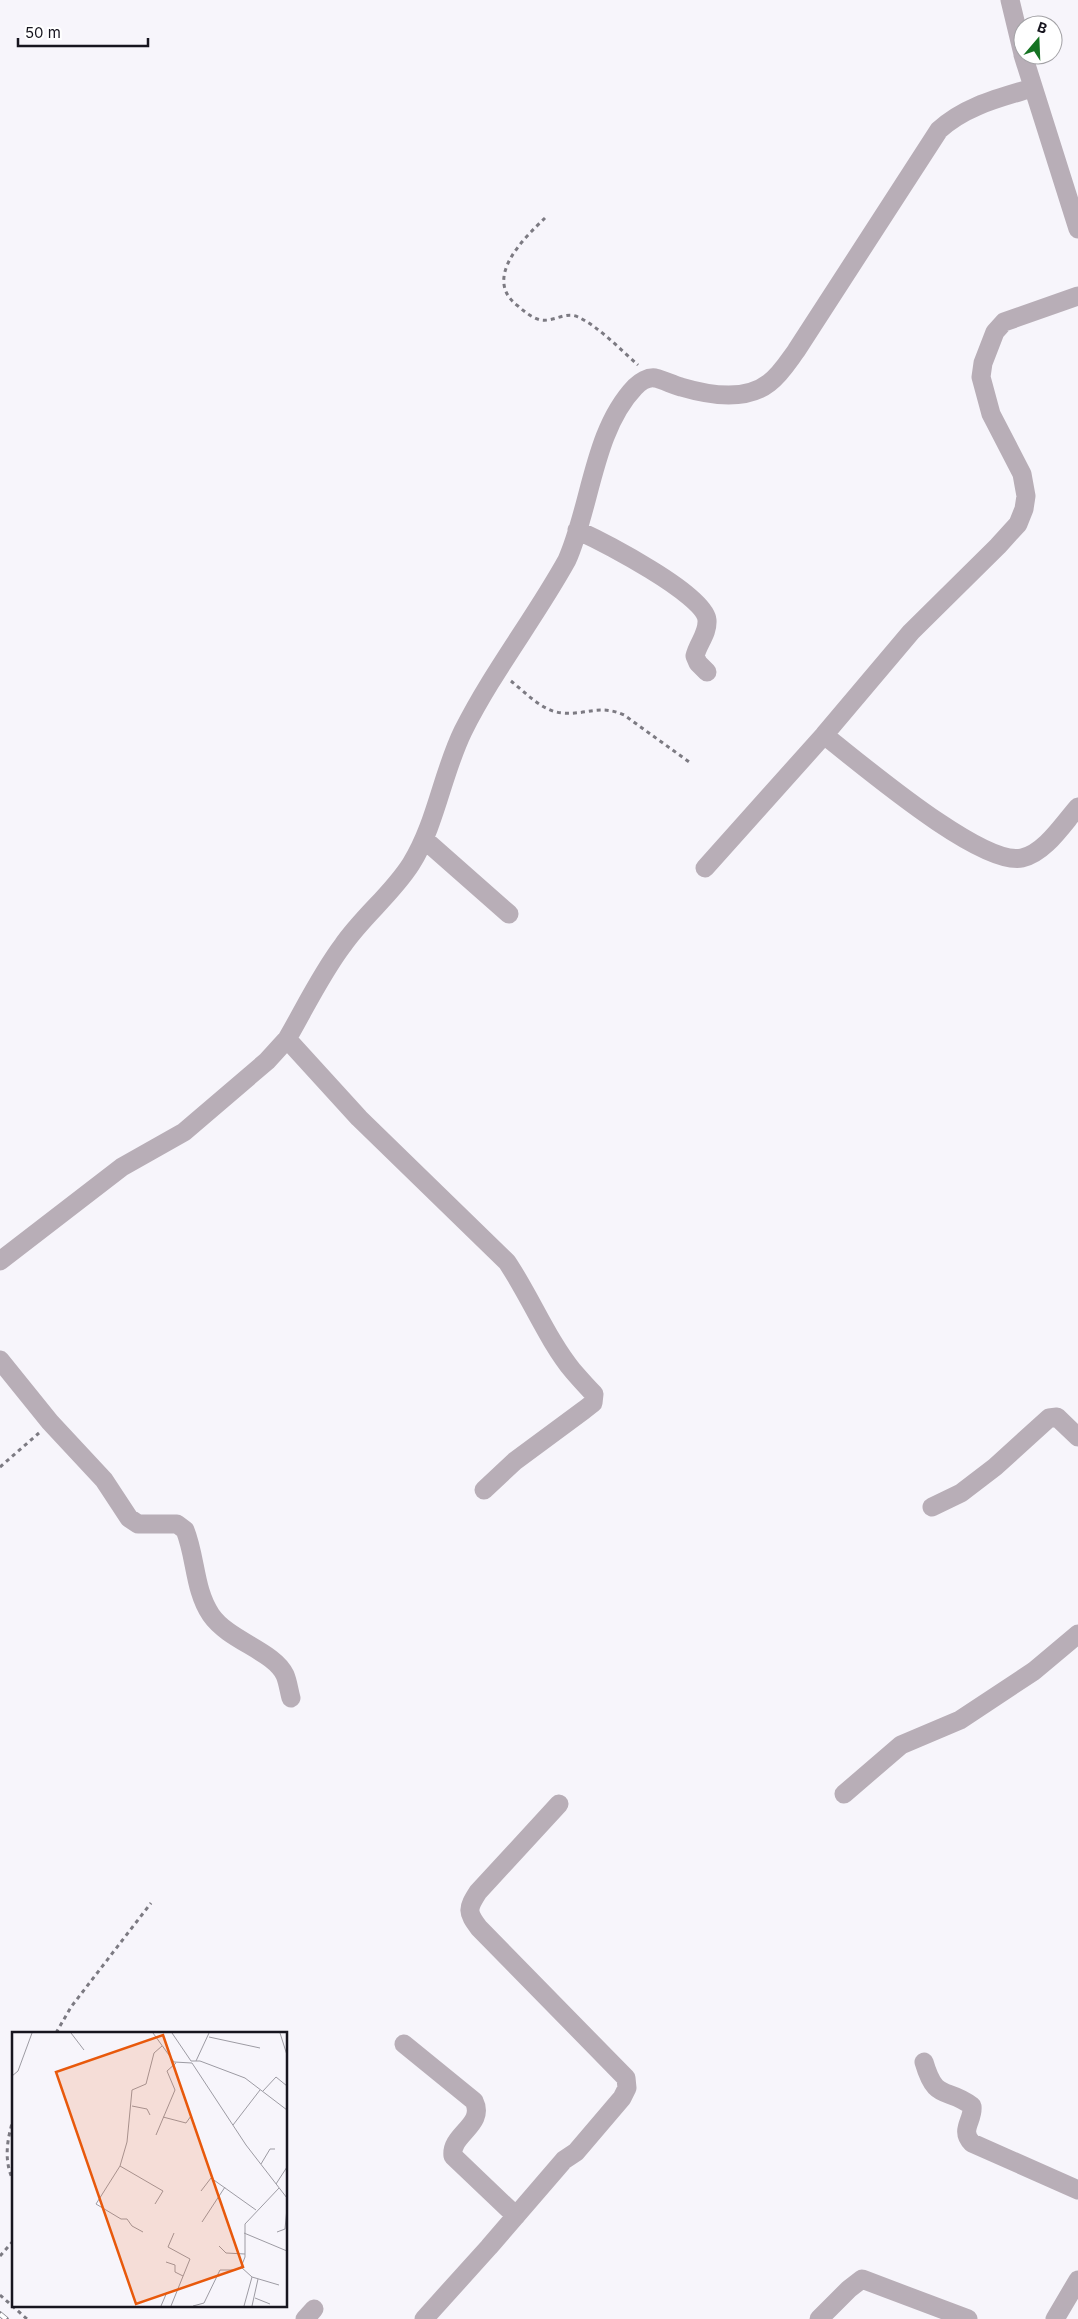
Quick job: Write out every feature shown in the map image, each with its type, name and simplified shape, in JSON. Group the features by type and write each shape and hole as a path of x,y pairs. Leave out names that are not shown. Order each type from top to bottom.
{"street":[{"path":"1010,0 1014,15"},
{"path":"1026,65 1078,229"},
{"path":"0,1261 122,1168 184,1132 267,1061 287,1039 343,944 410,866 425,840 438,796 463,732 497,670 559,574 573,547 590,481 609,429 633,390 646,380 654,378 699,392 721,394 748,393 770,383 796,351 938,130 948,121 982,103 1032,88"},
{"path":"704,868 824,735 911,632 1018,524 1024,509 1026,496 1022,474 991,414 981,377 983,363 995,332 1004,322 1078,296"},
{"path":"577,530 632,557 702,609 707,618 706,629 695,656 698,663 707,672"},
{"path":"824,735 940,824 1005,858 1023,858 1031,855 1042,847 1078,807"},
{"path":"425,840 509,914"},
{"path":"287,1039 365,1125 507,1262 572,1371 594,1394 593,1403 515,1461 484,1490"},
{"path":"0,1360 50,1422 104,1480 124,1514 133,1522 177,1524 185,1530 198,1586 210,1613 229,1634 266,1656 277,1665 285,1674 291,1698"},
{"path":"932,1507 961,1493 989,1472 1049,1418 1057,1417 1078,1437"},
{"path":"844,1794 901,1745 960,1720 1034,1671 1078,1634"},
{"path":"424,2319 564,2160 576,2152 622,2098 627,2088 626,2078 479,1928 470,1913 470,1904 478,1892 559,1804"},
{"path":"404,2044 474,2101 476,2111 474,2120 455,2142 452,2148 453,2156 516,2216"},
{"path":"924,2062 928,2077 937,2090 972,2106 966,2133 967,2138 972,2142 1078,2190"},
{"path":"819,2319 849,2289 862,2279 968,2319"},
{"path":"1051,2317 1078,2280"}],"path":[{"path":"545,218 516,250 506,267 503,282 505,290 514,303 534,318 553,320 569,315 576,316 654,378"},
{"path":"497,670 550,710 564,714 607,709 624,715 692,764"},
{"path":"0,1467 50,1422"},
{"path":"57,2032 71,2007 151,1903"},
{"path":"12,2124 7,2154 12,2174"},
{"path":"0,2256 12,2242"},
{"path":"0,2295 12,2306"},
{"path":"12,2306 27,2319"}],"railway":[{"path":"0,2314 6,2319"}]}
